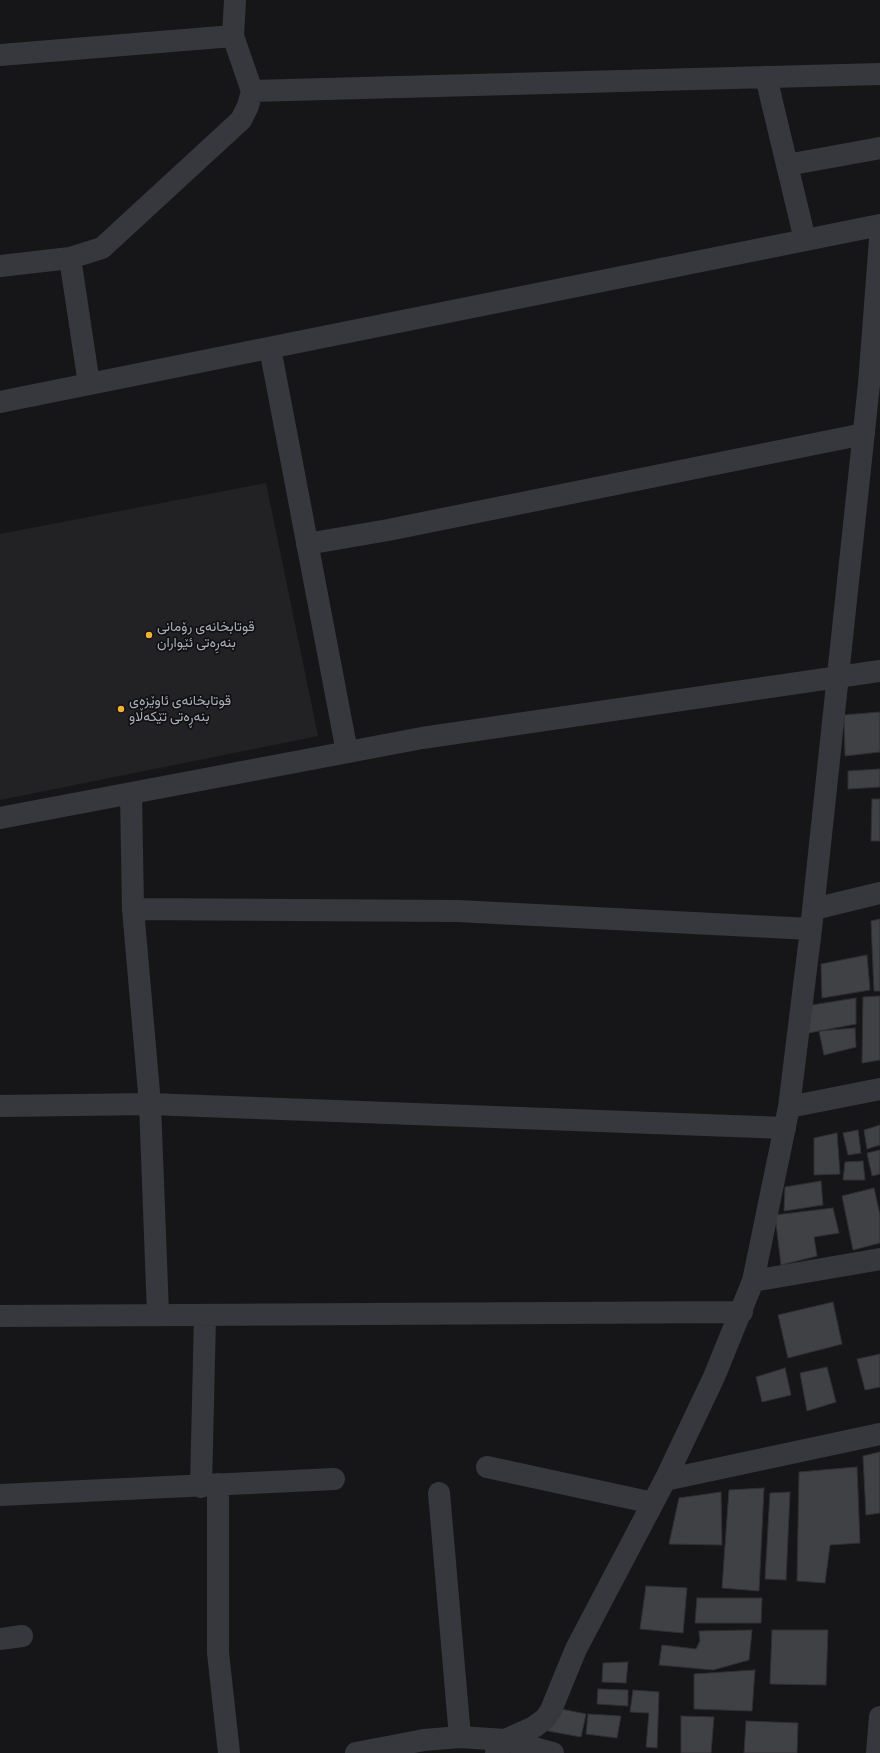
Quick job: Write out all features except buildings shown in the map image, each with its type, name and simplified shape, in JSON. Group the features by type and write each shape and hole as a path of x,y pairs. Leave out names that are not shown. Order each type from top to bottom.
{"street":[{"path":"0,266 70,258 98,251 107,245 241,120 248,106 252,91 233,36 235,0"},
{"path":"0,55 233,36"},
{"path":"252,91 880,74"},
{"path":"766,77 806,240"},
{"path":"787,164 880,148"},
{"path":"0,402 880,225"},
{"path":"501,1746 534,1728 545,1719 551,1710 576,1649 665,1480 714,1377 742,1312 753,1282 789,1107 813,919 869,384 880,238"},
{"path":"70,258 89,384"},
{"path":"270,348 347,752"},
{"path":"307,544 403,527 864,434"},
{"path":"0,818 422,738 880,671"},
{"path":"131,794 133,909 150,1104 158,1314"},
{"path":"133,909 457,911 813,919 880,894"},
{"path":"789,1107 880,1089"},
{"path":"0,1106 150,1104 785,1128"},
{"path":"753,1282 880,1259"},
{"path":"0,1316 742,1312"},
{"path":"204,1316 209,1485 218,1653 229,1753"},
{"path":"665,1480 880,1434"},
{"path":"487,1467 653,1503"},
{"path":"0,1495 334,1479"},
{"path":"439,1493 460,1737"},
{"path":"0,1639 22,1636"},
{"path":"877,1753 880,1717"},
{"path":"356,1753 417,1741 460,1737 501,1746 553,1753"}],"shaded area":[{"name":"قوتابخانەی رۆمانی بنەرِەتی ئێواران","path":"266,483 318,736 0,800 0,534"}],"place":[{"name":"قوتابخانەی رۆمانی بنەرِەتی ئێواران","path":"149,635"},
{"name":"قوتابخانەی ئاوێزەی بنەڕەتی تێکەڵاو","path":"121,709"}]}
